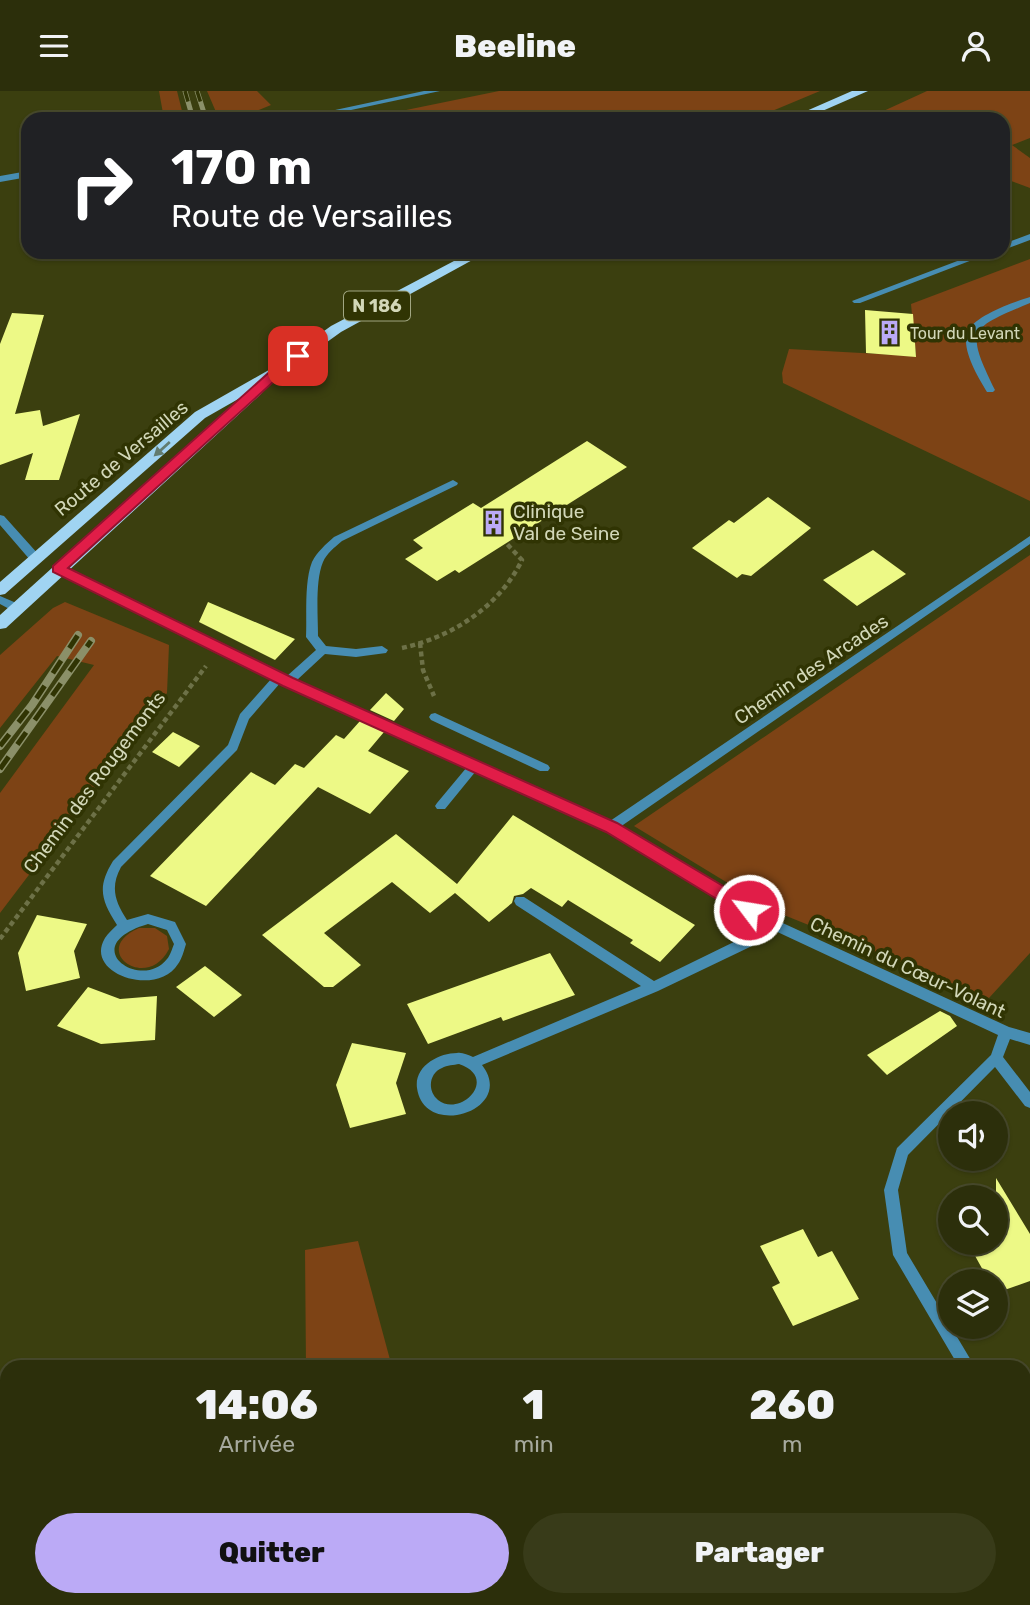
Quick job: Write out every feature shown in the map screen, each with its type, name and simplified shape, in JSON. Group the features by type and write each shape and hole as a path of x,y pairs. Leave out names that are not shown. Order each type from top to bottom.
{"main road":[{"path":"811,112 862,91"},
{"name":"Route de Versailles","path":"0,590 200,415 279,370 336,329 468,259"},
{"name":"Route de Versailles","path":"0,624 279,370"},
{"path":"35,558 58,569"}],"street":[{"path":"332,112 436,91"},
{"path":"0,180 21,176"},
{"path":"1010,244 1030,237"},
{"path":"857,301 970,259"},
{"path":"990,390 971,353 968,339 975,327 988,318 1030,300"},
{"path":"382,650 356,653 323,650 315,644 310,625 317,563 326,549 338,539 453,482"},
{"path":"0,519 35,558"},
{"name":"Chemin des Arcades","path":"611,827 1030,539"},
{"name":"Chemin du Cœur-Volant","path":"58,569 283,680 611,827 771,923 1006,1032 1030,1039"},
{"path":"0,600 17,608"},
{"path":"124,926 108,899 107,883 111,873 233,747 244,717 283,680 323,650"},
{"path":"435,717 544,768"},
{"path":"441,806 474,766"},
{"path":"520,901 653,987"},
{"path":"148,919 168,924 178,936 177,955 167,967 154,974 138,977 121,972 110,961 108,949 114,936 124,926 148,919"},
{"path":"473,1063 484,1082 482,1094 474,1104 450,1110 438,1107 430,1100 424,1087 430,1068 450,1058 473,1063 653,987 747,942 771,923"},
{"path":"964,1360 900,1255 891,1190 902,1152 996,1058 1006,1032"},
{"path":"996,1058 1030,1102"}],"path":[{"path":"382,650 420,643 468,620 507,587 516,576 522,560 506,543"},
{"path":"420,643 424,670"},
{"name":"Chemin des Rougemonts","path":"0,939 219,649"}],"shaded area":[{"path":"159,91 177,91 182,112 163,112"},
{"path":"207,91 257,91 271,105 254,112 216,112"},
{"path":"499,91 820,91 770,112 396,112"},
{"path":"927,91 1030,91 1030,138 1012,145 1030,158 1030,188 1010,181 1010,112 881,112"},
{"path":"1030,259 1030,501 783,383 782,373 789,349 916,356 911,304"},
{"path":"1030,555 1030,953 989,998 774,911 634,826"},
{"path":"65,602 169,645 167,693 0,913 0,793 94,665 57,656 0,728 0,655 53,608"},
{"path":"139,928 155,928 167,936 169,949 159,962 148,967 136,967 120,956 119,947 125,937"},
{"path":"358,1241 390,1360 306,1360 305,1250"}],"building":[{"name":"Tour du Levant","path":"865,310 913,314 916,357 866,353"},
{"path":"12,313 44,315 15,414 40,410 43,426 80,414 59,480 25,480 33,453 0,465 0,344"},
{"name":"Clinique Val de Seine","path":"587,441 627,467 459,573 455,570 437,581 405,559 423,548 413,540 473,503 481,508"},
{"path":"768,497 811,528 751,576 742,574 737,578 692,548 729,520 734,523"},
{"path":"873,550 906,574 857,606 823,580"},
{"path":"208,602 295,639 275,660 199,622"},
{"path":"386,693 404,709 394,721 370,710"},
{"path":"360,721 384,732 368,751 409,771 370,814 318,787 206,906 150,876 251,772 275,785 295,764 304,768 336,735 344,739"},
{"path":"173,732 200,746 179,767 152,752"},
{"path":"513,815 695,925 660,962 630,943 633,940 568,900 562,907 531,888 514,896 512,903 489,922 455,893 430,913 392,882 324,933 361,965 333,987 324,987 262,935 396,834 457,884"},
{"path":"37,915 87,924 74,951 80,978 26,991 18,953"},
{"path":"550,953 575,995 503,1021 501,1017 428,1044 407,1004"},
{"path":"205,966 242,995 214,1017 176,987"},
{"path":"88,987 120,999 157,996 155,1040 101,1044 57,1026"},
{"path":"940,1011 950,1016 957,1026 887,1075 867,1055"},
{"path":"352,1043 406,1053 396,1083 406,1114 350,1128 336,1085"},
{"path":"1008,1198 1030,1234 1030,1281 1008,1289 1008,1269 982,1269 975,1255 1008,1255"},
{"path":"803,1229 818,1257 832,1251 859,1299 793,1326 772,1287 780,1283 760,1246"}],"railway":[{"path":"185,91 191,112"},
{"path":"197,91 204,112"},
{"path":"0,746 32,705 78,635"},
{"path":"0,769 91,641"}],"place":[{"name":"Tour du Levant","path":"890,333"},
{"name":"Clinique Val de Seine","path":"493,522"}],"route":[{"path":"298,356 279,370 58,569 288,682 611,827 749,910"}]}
